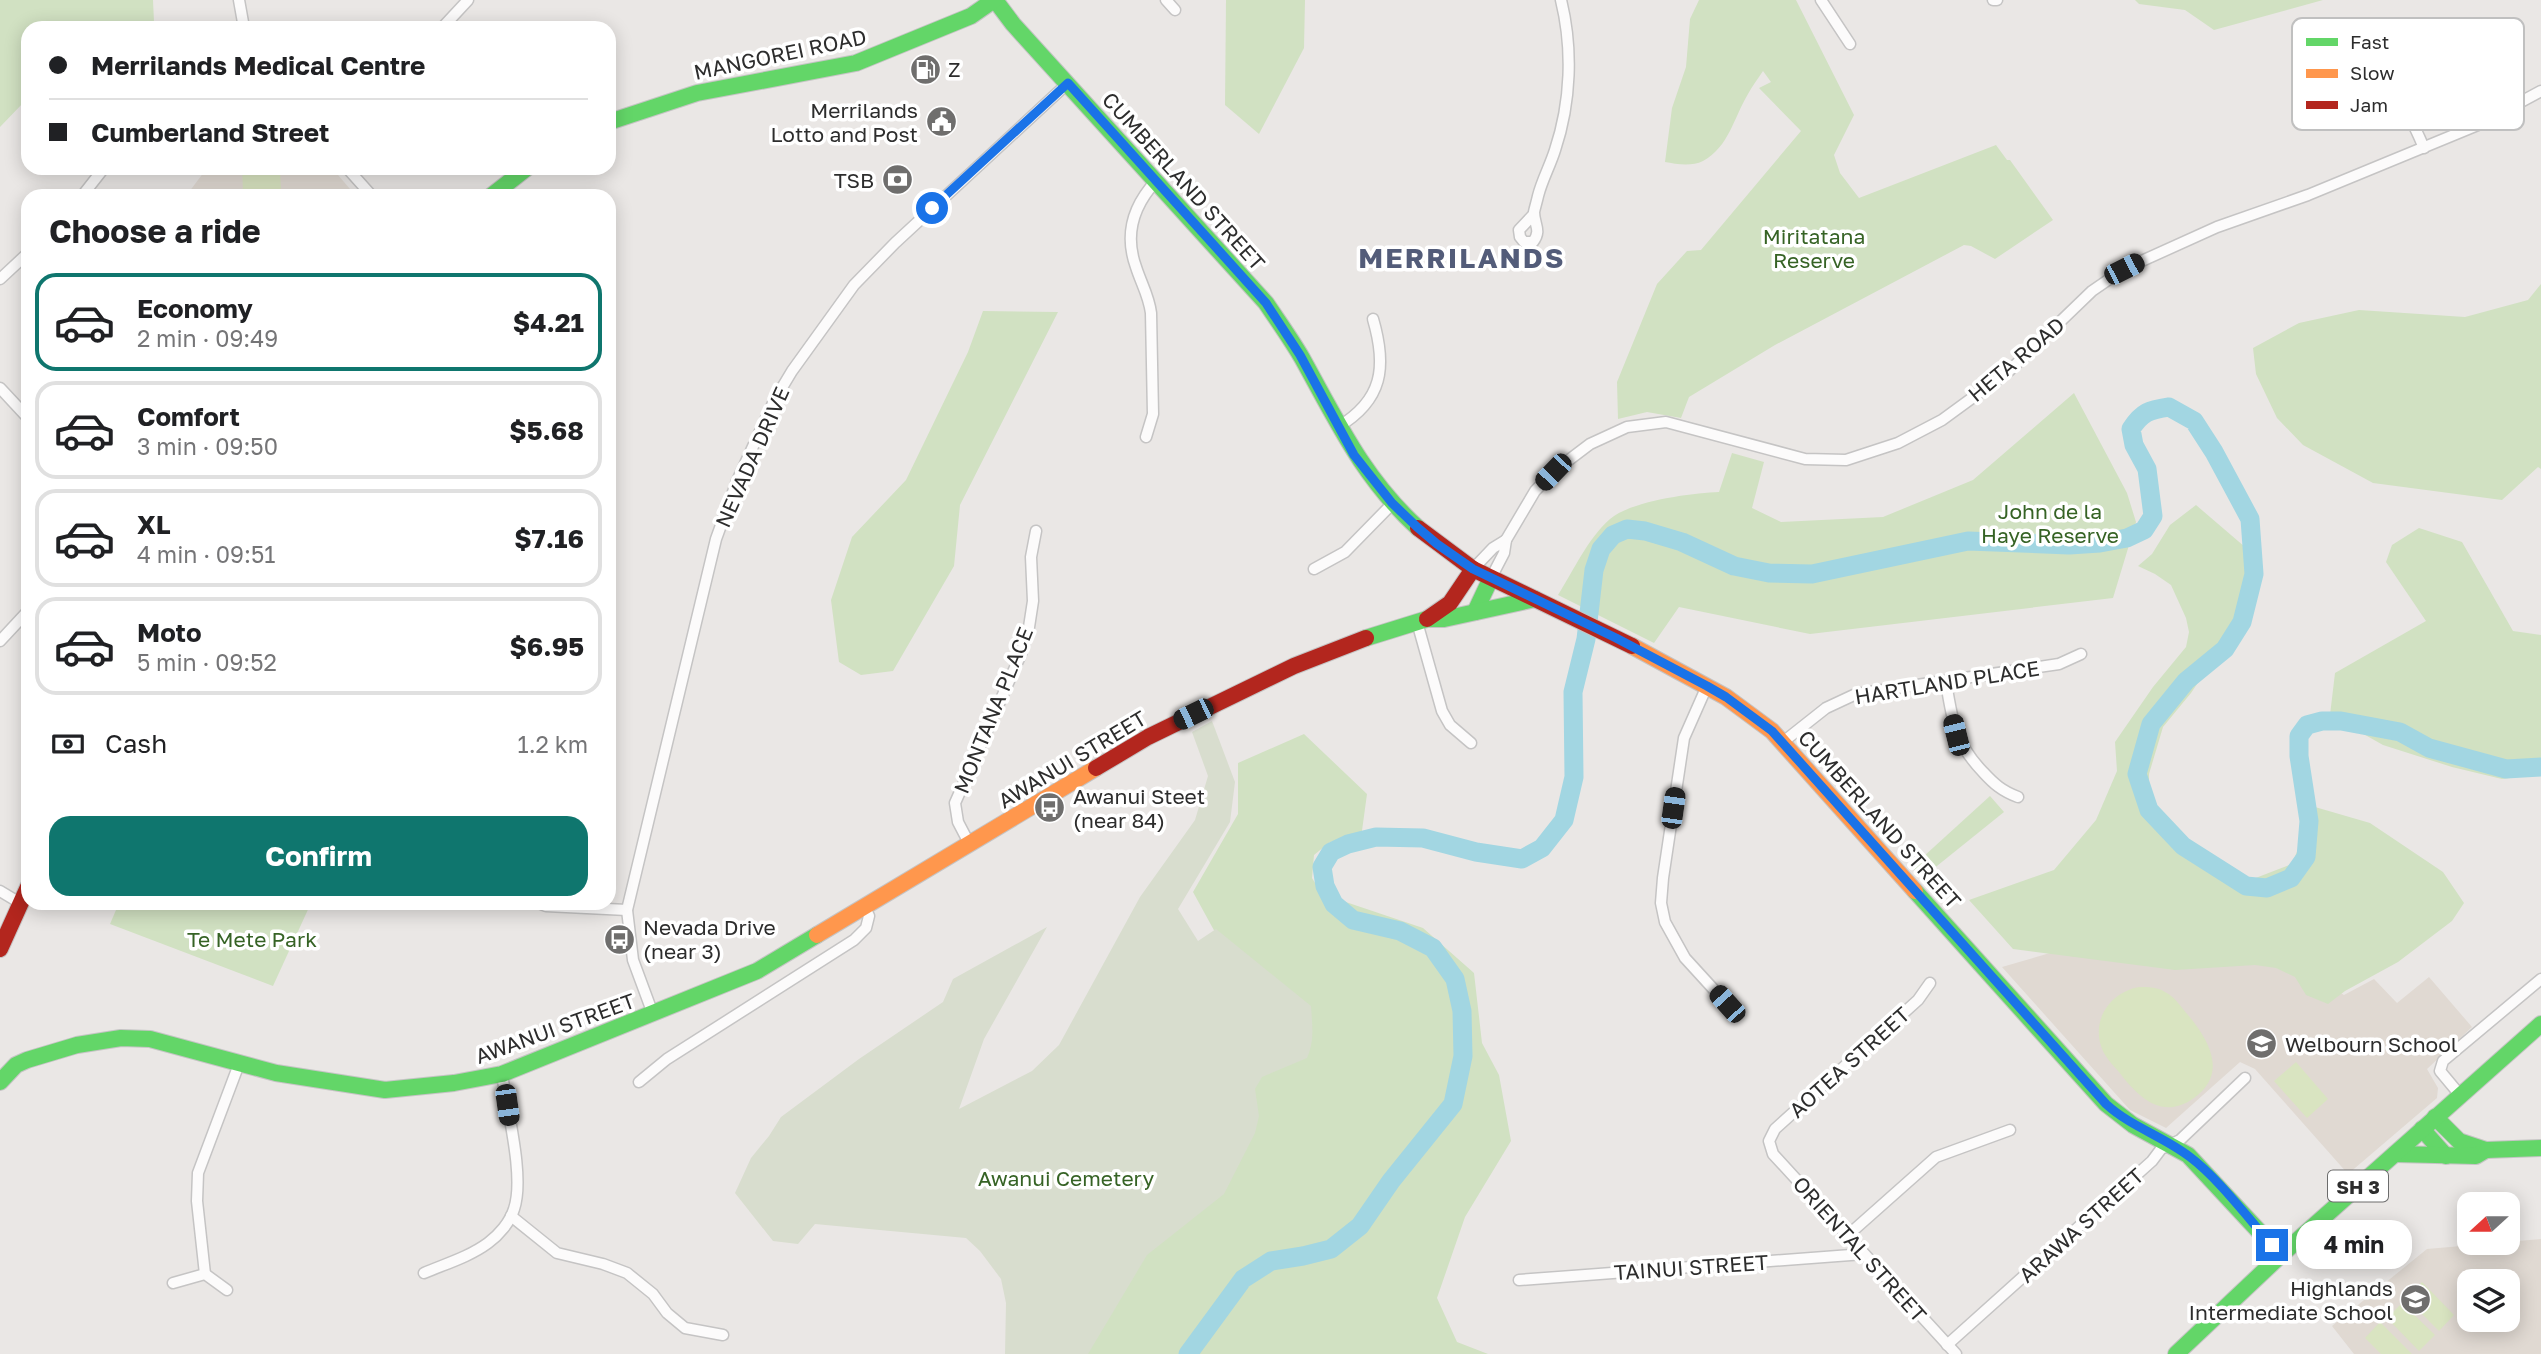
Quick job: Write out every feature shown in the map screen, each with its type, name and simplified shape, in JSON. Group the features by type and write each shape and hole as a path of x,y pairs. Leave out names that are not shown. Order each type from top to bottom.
{"main road":[{"name":"CUMBERLAND STREET","path":"995,0 1266,303 1300,355 1338,427 1368,474 1392,503 1437,544 1473,569 1562,611 1707,686 1759,721 1783,742 2106,1104 2133,1125 2188,1155 2203,1168 2281,1255"},
{"name":"MANGOREI ROAD","path":"616,120 697,93 856,63 971,16 995,0"},
{"path":"500,189 518,175"},
{"name":"AWANUI STREET","path":"1422,621 1450,603 1473,569"},
{"path":"1475,612 1491,578"},
{"name":"AWANUI STREET","path":"0,1082 16,1065 27,1060 77,1045 121,1038 166,1042 239,1065 385,1090 454,1083 502,1074 757,971 1172,724 1325,652 1355,640 1422,621 1444,619 1535,599"},
{"path":"0,949 20,903"},
{"name":"SH 3","path":"2176,1354 2281,1255 2541,1024"},
{"path":"2435,1117 2459,1142 2486,1150 2541,1148"},
{"path":"2422,1129 2446,1156"},
{"path":"2395,1153 2476,1156 2486,1150"}],"street":[{"path":"239,0 243,21"},
{"path":"448,21 468,0"},
{"path":"1166,0 1175,10"},
{"path":"1534,214 1566,108 1569,59 1561,0"},
{"path":"1821,0 1850,44"},
{"name":"NEVADA DRIVE","path":"653,1014 633,960 627,911 716,539 737,481 774,401 792,371 854,285 1068,83"},
{"name":"HETA ROAD","path":"2524,100 2541,91"},
{"path":"2416,130 2424,148"},
{"name":"HETA ROAD","path":"1491,578 1504,553 1506,540 1535,491 1553,472 1590,444 1627,427 1666,422 1805,458 1846,460 1898,443 1942,420 2009,371 2092,291 2124,269 2217,227 2308,195 2465,130"},
{"path":"88,189 98,175"},
{"path":"353,175 366,189"},
{"path":"1146,437 1153,414 1151,313 1149,299 1131,250 1131,236 1136,209 1156,181"},
{"path":"0,279 21,260"},
{"path":"1338,427 1367,405 1377,386 1381,355 1373,319"},
{"path":"0,388 21,410"},
{"path":"1314,569 1345,552 1392,503"},
{"name":"MONTANA PLACE","path":"970,845 958,822 955,803 1021,654 1033,601 1031,557 1036,531"},
{"name":"HETA ROAD","path":"1473,569 1493,548 1506,540"},
{"path":"0,642 21,619"},
{"path":"1422,621 1442,711 1450,725 1471,743"},
{"name":"HARTLAND PLACE","path":"1783,742 1816,715 1856,694 2059,664 2081,654"},
{"path":"1946,681 1956,735 1966,754 2001,790 2018,797"},
{"path":"1707,686 1684,738 1661,903 1665,922 1685,958 1727,1004"},
{"path":"0,892 20,903"},
{"path":"639,1082 667,1059 855,940 866,928 869,916 866,908"},
{"path":"611,910 627,911"},
{"path":"2459,1095 2440,1071 2443,1060 2541,979"},
{"name":"AOTEA STREET","path":"1769,1141 1775,1129 1918,1000 1930,983"},
{"path":"227,1290 205,1274 197,1201 198,1174 239,1065"},
{"path":"424,1273 461,1259 482,1247 497,1235 511,1216 517,1192 517,1173 502,1074"},
{"name":"ARAWA STREET","path":"1947,1345 2148,1165 2161,1149 2180,1140 2245,1078"},
{"path":"1847,1236 1936,1157 2010,1130"},
{"name":"ORIENTAL STREET","path":"1769,1141 1773,1154 1956,1354"},
{"path":"511,1216 557,1253 627,1273 653,1294 667,1313 685,1328 723,1335"},
{"name":"TAINUI STREET","path":"1519,1280 1864,1254"},
{"path":"173,1283 205,1274"}],"shaded area":[{"path":"202,175 338,175 350,189 191,189"},
{"name":"Welbourn School","path":"2091,941 2302,970 2344,995 2374,979 2397,1003 2429,977 2472,1027 2427,1069 2438,1088 2437,1098 2348,1174 2255,1069 2240,1062 2166,1128 2130,1110 2002,967"},
{"name":"Highlands Intermediate School","path":"2541,1239 2541,1354 2354,1354 2332,1326 2427,1249 2457,1246 2457,1255 2520,1255 2520,1241"}],"green space":[{"path":"0,0 153,0 154,21 21,21 21,105 0,127"},
{"path":"1226,0 1305,0 1304,48 1259,134 1225,105"},
{"name":"Miritatana Reserve","path":"1699,0 1796,0 1854,115 1834,155 1840,173 1859,198 1996,145 2053,220 1995,259 1964,245 1775,345 1689,397 1681,418 1647,412 1618,419 1617,382 1657,284 1687,251 1701,250 1801,131 1759,88 1771,82 1763,71 1725,140 1712,155 1694,164 1665,162 1672,108 1686,67 1690,19"},
{"path":"2135,0 2323,0 2214,30 2185,10 2139,4"},
{"path":"242,175 280,175 281,189 243,189"},
{"path":"2541,284 2541,469 2538,467 2502,500 2373,483 2303,445 2277,418 2256,374 2253,348 2299,323 2359,310 2465,317 2528,300"},
{"path":"983,311 1058,312 960,505 954,566 893,671 861,675 839,662 831,600 852,537 906,480 968,352"},
{"name":"John de la Haye Reserve","path":"2074,393 2127,493 2136,522 2113,598 1810,634 1679,607 1654,643 1558,595 1588,545 1610,519 1632,507 1647,503 1678,496 1719,492 1732,453 1764,462 1752,508 1781,522 1883,517 1973,480"},
{"path":"2196,505 2259,559 2249,592 2223,645 2191,693 2163,727 2149,774 2149,801 2162,823 2193,849 2229,872 2253,879 2292,864 2315,807 2370,823 2443,872 2464,903 2452,921 2398,962 2345,991 2328,1004 2306,995 2295,977 2276,968 2255,965 2175,970 2013,949 1969,900 2054,870 2096,820 2117,771 2115,742 2153,687 2186,647 2189,632 2186,618 2171,585 2138,566 2152,554 2170,525"},
{"path":"2419,528 2462,542 2513,631 2541,635 2541,774 2502,779 2452,767 2383,745 2330,715 2335,673 2426,621 2386,562 2392,545"},
{"name":"Awanui Cemetery","path":"1212,721 1235,782 1230,822 1178,909 1198,941 1216,929 1311,1006 1312,1026 1307,1058 1262,1077 1255,1089 1259,1116 1255,1133 1224,1194 1147,1255 1088,1354 1005,1354 1006,1303 1001,1279 980,1251 966,1238 815,1224 798,1244 773,1241 735,1193 751,1158 781,1117 859,1059 943,1002 953,979 1047,927 984,1039 959,1109 1032,1071 1059,1045 1140,897 1195,820 1208,776 1192,732"},
{"path":"1304,734 1367,794 1361,838 1330,842 1314,855 1312,878 1322,894 1423,928 1474,973 1482,1043 1499,1075 1511,1141 1465,1217 1437,1298 1457,1342 1488,1354 1077,1354 1227,954 1193,892 1238,814 1238,763"},
{"path":"1990,796 2004,812 1922,878 1912,867"},
{"name":"Te Mete Park","path":"116,910 308,910 273,986 110,924"},
{"path":"2139,987 2159,989 2178,1002 2208,1045 2213,1067 2211,1078 2205,1088 2182,1105 2161,1106 2143,1097 2126,1081 2102,1050 2099,1025 2106,1007 2120,994"},
{"path":"2296,1062 2328,1099 2307,1118 2274,1081"},
{"path":"2422,1282 2454,1315 2439,1331 2406,1298"},
{"path":"2402,1303 2435,1335 2419,1351 2387,1318"},
{"path":"2380,1322 2412,1354 2381,1354 2365,1338"}],"waterway":[{"path":"1188,1354 1243,1279 1271,1261 1331,1249 1360,1226 1391,1181 1453,1104 1463,1056 1462,1011 1455,979 1433,948 1400,931 1353,920 1334,904 1325,886 1322,867 1331,852 1348,844 1376,837 1423,838 1476,852 1522,859 1542,848 1564,820 1574,777 1573,692 1586,639 1594,570 1601,549 1613,535 1627,529 1645,531 1682,542 1734,566 1769,573 1812,574 1968,541 2069,545 2127,538 2144,530 2153,516 2147,469 2134,445 2131,429 2147,413 2169,407 2194,421 2250,519 2254,574 2242,622 2225,649 2186,681 2151,724 2137,774 2149,810 2183,846 2246,886 2267,888 2291,878 2306,857 2309,821 2299,756 2299,736 2307,725 2322,721 2341,721 2400,732 2429,748 2506,769 2541,767"}],"traffic: fast":[{"path":"616,120 697,93 856,63 971,16 994,0"},
{"path":"995,0 1013,24 1266,303 1298,351 1366,469 1418,528"},
{"path":"500,189 518,175"},
{"path":"1475,612 1491,578"},
{"path":"1366,638 1427,619 1444,619 1535,599"},
{"path":"1915,891 2106,1104 2133,1125 2188,1155 2281,1255"},
{"path":"0,1082 16,1065 27,1060 77,1045 121,1038 150,1039 276,1073 385,1090 454,1083 502,1074 757,971 817,935"},
{"path":"2176,1354 2281,1255 2541,1024"},
{"path":"2435,1117 2459,1141 2486,1150 2541,1148"},
{"path":"2422,1129 2446,1156"},
{"path":"2395,1154 2476,1156 2486,1150"}],"traffic: slow":[{"path":"1632,646 1726,697 1772,731 1915,891"},
{"path":"817,935 1096,768"}],"traffic: jam":[{"path":"1418,528 1473,569 1632,646"},
{"path":"1427,619 1450,603 1473,569"},
{"path":"1096,768 1148,737 1294,666 1366,638"},
{"path":"0,949 21,902"}],"place":[{"name":"Z","path":"925,69"},
{"name":"Merrilands Lotto and Post","path":"941,122"},
{"name":"TSB","path":"897,180"},
{"name":"Awanui Steet (near 84)","path":"1050,808"},
{"name":"Nevada Drive (near 3)","path":"620,939"},
{"name":"Welbourn School","path":"2262,1044"},
{"name":"Highlands Intermediate School","path":"2416,1300"}],"district":[{"name":"MERRILANDS","path":"1462,257"}],"route":[{"path":"932,208 1068,83 1266,303 1312,375 1354,455 1392,503 1437,544 1473,569 1562,611 1707,686 1772,731 2106,1104 2120,1117 2188,1155 2272,1245"}]}
